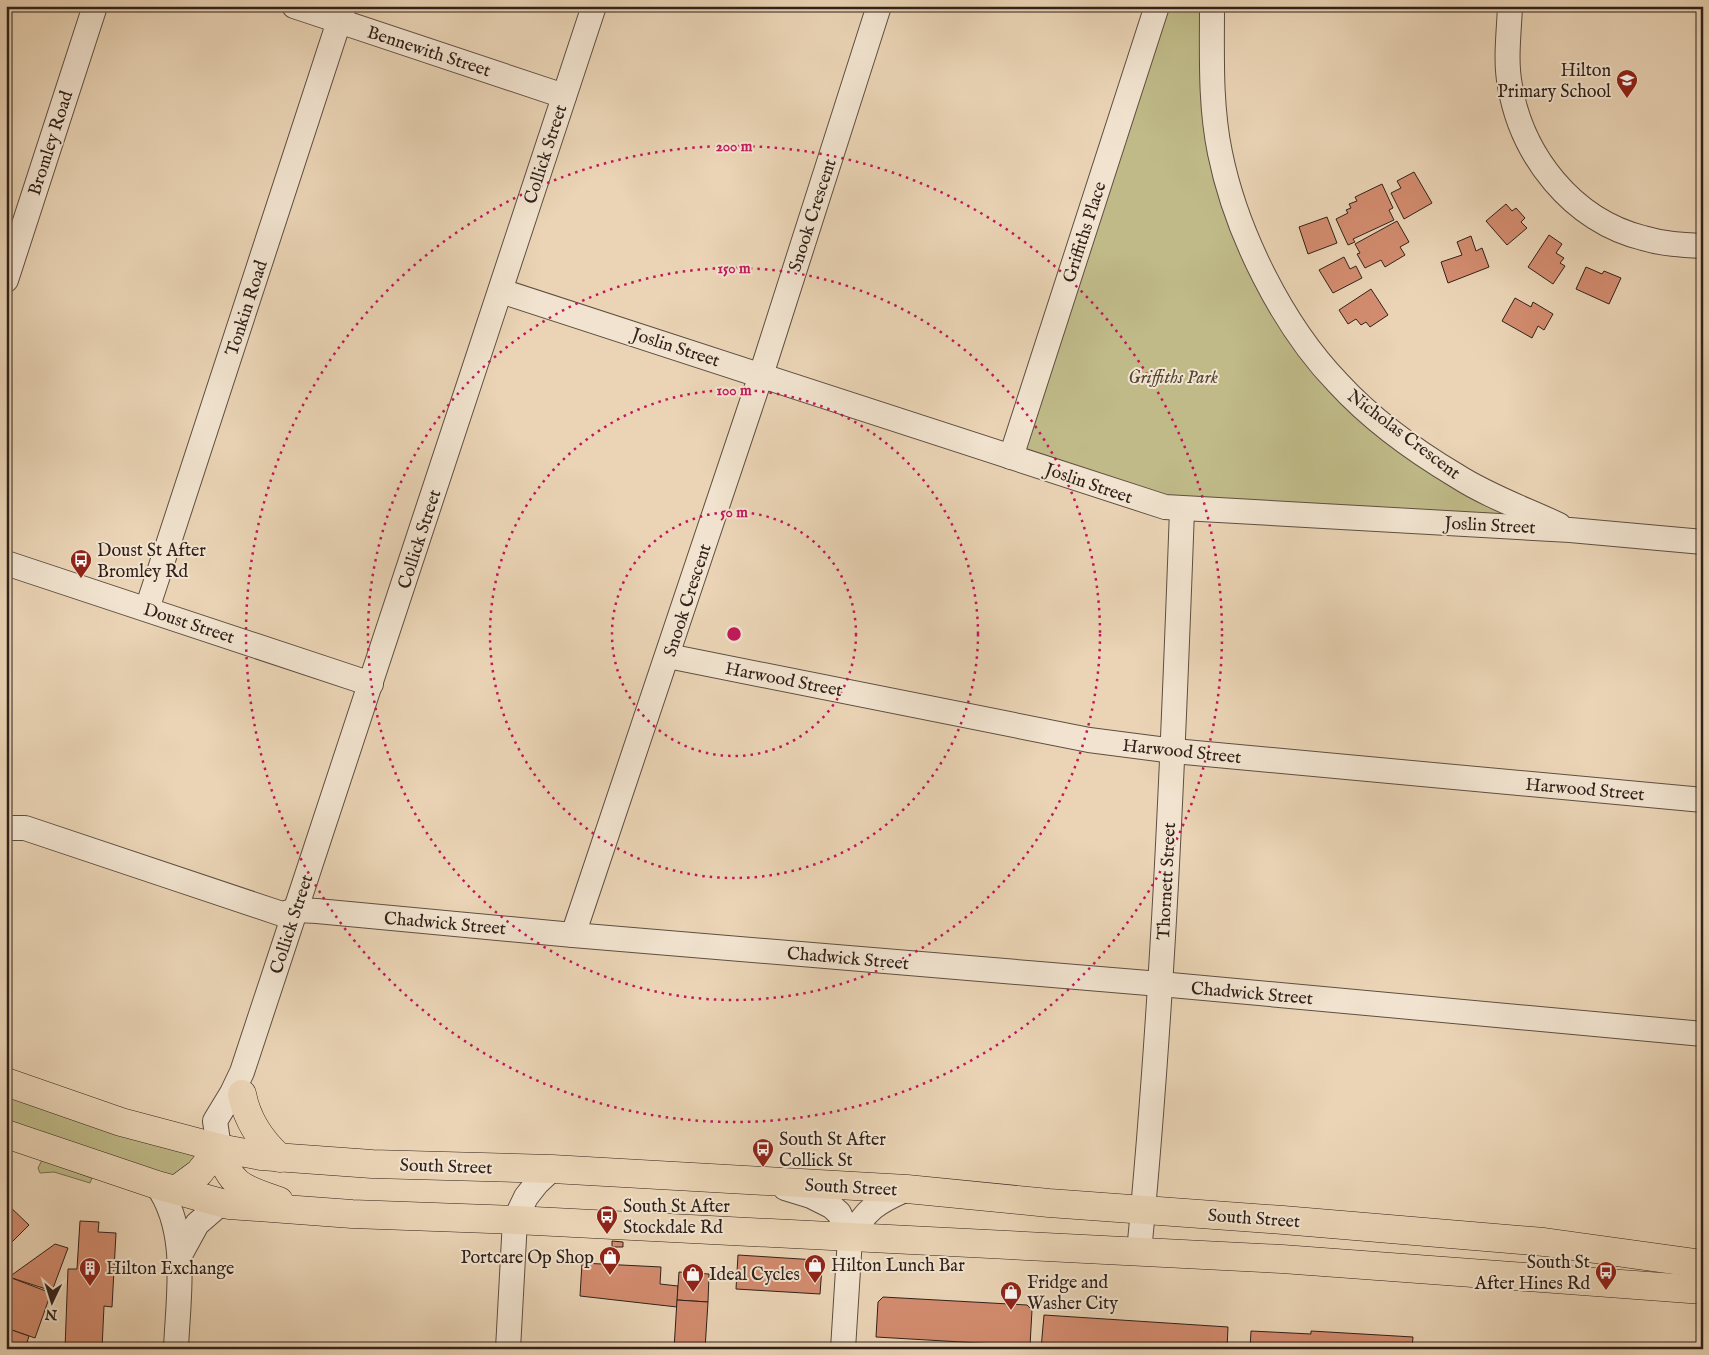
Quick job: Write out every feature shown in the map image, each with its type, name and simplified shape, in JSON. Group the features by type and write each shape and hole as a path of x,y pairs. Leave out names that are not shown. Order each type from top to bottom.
{"main road":[{"name":"South Street","path":"6,1082 121,1122 219,1148 280,1158 372,1164 552,1169 765,1183 907,1189 1544,1242 1703,1264"},
{"path":"242,1083 245,1109 258,1134 280,1158"},
{"path":"6,1134 166,1188 220,1204 306,1211 1282,1259 1703,1290"},
{"path":"166,1188 199,1173 219,1148"},
{"path":"219,1148 225,1169 234,1180 248,1190 306,1211"},
{"path":"1282,1259 1279,1241 1283,1220"},
{"path":"1404,1230 1432,1252 1448,1271"}],"street":[{"name":"Bromley Road","path":"6,280 95,6"},
{"name":"Bennewith Street","path":"294,6 342,14 564,96"},
{"name":"Collick Street","path":"219,1148 228,1134 296,910 594,6"},
{"name":"Snook Crescent","path":"573,935 761,375 880,6"},
{"name":"Griffiths Place","path":"1011,457 1157,6"},
{"name":"Nicholas Crescent","path":"1212,6 1213,105 1220,154 1250,242 1270,289 1287,315 1337,382 1389,428 1457,477 1570,530"},
{"path":"1510,6 1509,84 1514,105 1532,152 1542,168 1576,203 1620,229 1641,238 1672,245 1703,246"},
{"name":"Tonkin Road","path":"147,609 342,14"},
{"name":"Joslin Street","path":"501,291 1150,504 1182,510 1570,530 1703,542"},
{"name":"Thornett Street","path":"1139,1252 1160,984 1174,752 1182,510"},
{"name":"Doust Street","path":"6,563 371,684"},
{"name":"Harwood Street","path":"668,656 1089,740 1174,752 1703,800"},
{"name":"Chadwick Street","path":"6,828 25,828 282,914 296,910 1160,984 1703,1034"},
{"path":"508,1349 515,1220 526,1197 552,1169"},
{"path":"765,1183 823,1201 838,1213 850,1238 843,1349"},
{"path":"166,1188 180,1255 176,1349"},
{"path":"850,1238 871,1208 878,1202 907,1189"},
{"path":"180,1255 198,1224 220,1204"}],"green space":[{"name":"Griffiths Park","path":"1167,6 1205,6 1206,105 1297,345 1506,510 1502,522 1186,504 1020,453"},
{"path":"6,1093 201,1154 171,1179 6,1123"},
{"path":"42,1160 92,1178 90,1183 54,1172 40,1173 38,1168"}],"building":[{"path":"1414,172 1432,203 1404,219 1391,193 1401,188 1397,181"},
{"path":"1382,184 1393,208 1389,210 1394,220 1353,239 1355,242 1348,245 1336,219 1348,213 1346,210 1351,208 1349,204 1357,201 1355,197"},
{"path":"1506,204 1512,211 1516,208 1525,218 1521,222 1527,228 1507,245 1486,221"},
{"path":"1327,217 1337,243 1308,254 1299,227"},
{"path":"1397,221 1409,242 1400,247 1405,255 1385,267 1381,260 1365,268 1357,254 1360,253 1355,244"},
{"path":"1549,235 1562,244 1556,253 1564,258 1560,263 1565,266 1553,284 1528,267"},
{"path":"1471,236 1476,251 1482,248 1489,267 1448,283 1441,262 1462,255 1457,242"},
{"path":"1344,257 1350,269 1356,266 1362,278 1333,293 1319,270"},
{"path":"1586,267 1602,274 1604,271 1621,278 1609,304 1576,289"},
{"path":"1371,289 1388,315 1370,327 1366,322 1361,325 1356,319 1348,324 1339,310"},
{"path":"1515,298 1531,307 1533,302 1553,314 1544,330 1538,326 1532,338 1502,321"},
{"path":"6,1203 29,1225 7,1247 6,1247"},
{"name":"Hilton Exchange","path":"80,1221 99,1222 98,1232 116,1233 112,1307 104,1306 102,1349 65,1349 68,1269 77,1269"},
{"path":"612,1241 623,1242 623,1247 612,1247"},
{"path":"55,1244 68,1248 52,1291 9,1277"},
{"path":"738,1255 816,1260 822,1267 820,1294 736,1289"},
{"path":"582,1263 661,1267 660,1284 678,1286 677,1307 580,1296"},
{"name":"Ideal Cycles","path":"679,1272 709,1274 708,1302 677,1300"},
{"path":"9,1277 51,1293 35,1338 6,1328 6,1284"},
{"path":"883,1297 1027,1305 1032,1310 1030,1346 876,1337 878,1302"},
{"path":"677,1300 708,1302 705,1349 674,1349"},
{"path":"1044,1315 1228,1327 1227,1349 1041,1349"},
{"path":"6,1328 29,1336 25,1349 6,1349"},
{"path":"1251,1331 1311,1334 1311,1331 1413,1337 1412,1349 1250,1349"},
{"path":"1453,1344 1533,1349 1453,1349"},
{"path":"1000,1345 1030,1347 1030,1349 1000,1349"}],"place":[{"name":"Hilton Primary School","path":"1627,99"},
{"name":"Doust St After Bromley Rd","path":"81,579"},
{"name":"South St After Collick St","path":"763,1168"},
{"name":"South St After Stockdale Rd","path":"607,1235"},
{"name":"Portcare Op Shop","path":"610,1276"},
{"name":"Hilton Lunch Bar","path":"815,1284"},
{"name":"Hilton Exchange","path":"90,1287"},
{"name":"South St After Hines Rd","path":"1606,1291"},
{"name":"Ideal Cycles","path":"693,1293"},
{"name":"Fridge and Washer City","path":"1011,1311"}]}
